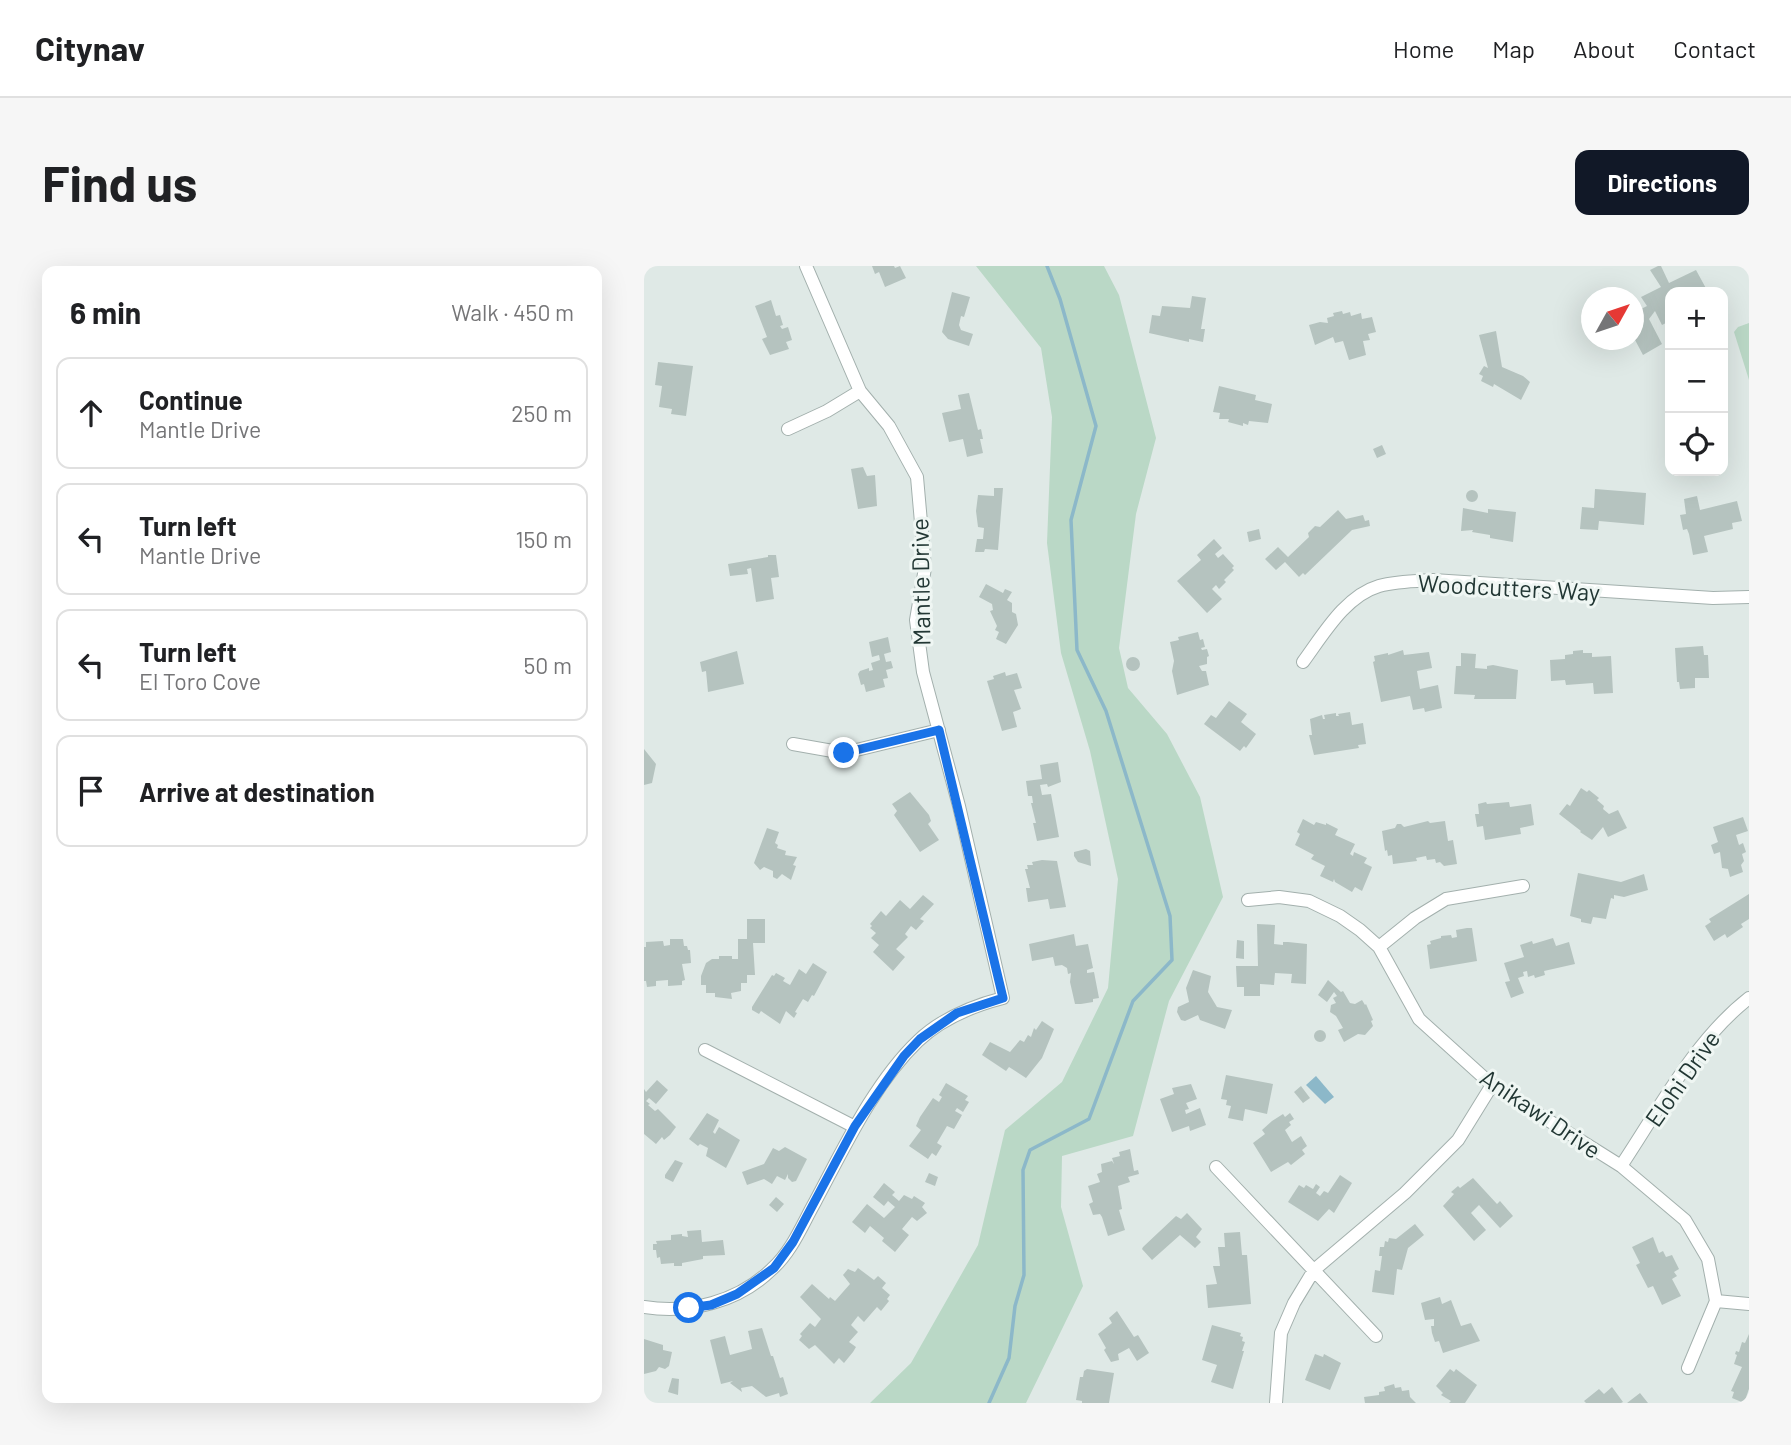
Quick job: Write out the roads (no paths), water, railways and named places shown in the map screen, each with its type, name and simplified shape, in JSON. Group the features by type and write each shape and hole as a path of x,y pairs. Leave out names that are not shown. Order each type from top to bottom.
{"street":[{"name":"Mantle Drive","path":"644,1307 664,1310 711,1305 737,1294 768,1273 793,1242 855,1126 904,1056 920,1039 957,1013 1003,998 923,672 916,620 925,568 917,477 889,426 859,391 806,266"},
{"path":"788,429 827,411 859,391"},
{"name":"Woodcutters Way","path":"1303,662 1331,624 1355,600 1376,587 1403,581 1433,580 1713,598 1749,597"},
{"path":"793,744 844,753 939,730"},
{"path":"1379,947 1415,918 1446,899 1523,887"},
{"name":"Anikawi Drive","path":"1248,900 1279,897 1309,901 1340,916 1379,947 1419,1019 1492,1085 1621,1166 1685,1220 1707,1259 1716,1301"},
{"name":"Elohi Drive","path":"1621,1166 1703,1044 1729,1013 1749,998"},
{"path":"705,1050 855,1126"},
{"path":"1276,1403 1281,1333 1294,1303 1314,1270 1405,1193 1458,1140 1492,1085"},
{"path":"1216,1167 1376,1336"},
{"path":"1688,1368 1716,1301 1749,1304"}],"water":[{"path":"1316,1076 1334,1097 1325,1104 1306,1085"}],"waterway":[{"path":"989,1403 1009,1358 1015,1306 1024,1275 1023,1170 1030,1150 1089,1119 1133,1001 1172,960 1170,916 1106,711 1077,650 1071,520 1096,426 1060,299 1047,266"}]}
